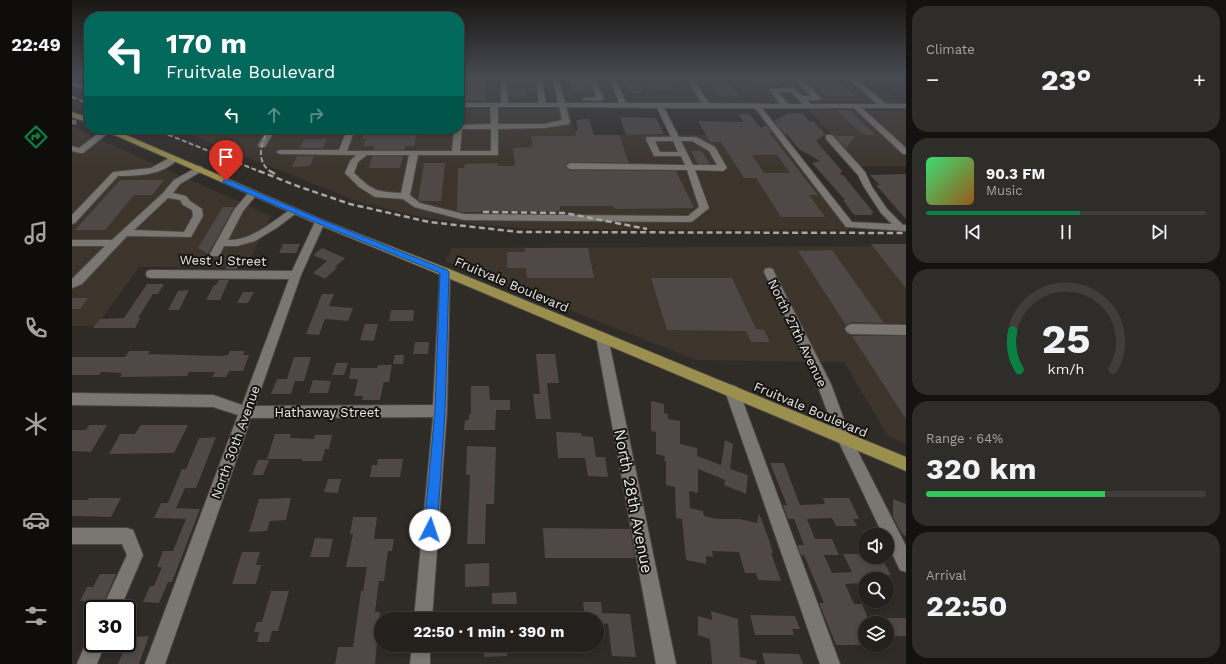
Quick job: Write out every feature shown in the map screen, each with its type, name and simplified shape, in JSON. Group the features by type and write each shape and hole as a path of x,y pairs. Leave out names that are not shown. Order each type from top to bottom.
{"main road":[{"path":"72,114 84,120"},
{"path":"72,122 84,125"},
{"name":"Fruitvale Boulevard","path":"116,134 320,222 445,272 906,464"}],"street":[{"path":"280,152 495,153 494,108"},
{"path":"464,128 544,126 566,122 562,108"},
{"path":"365,153 354,161 349,173 362,185 378,195 405,196 417,206 464,217 690,218 704,208 690,167 661,108"},
{"path":"759,108 849,225 903,228"},
{"path":"858,108 906,152"},
{"path":"72,148 80,151 99,134"},
{"path":"262,145 269,134"},
{"path":"342,153 349,134"},
{"path":"456,153 458,134"},
{"path":"829,137 862,174 868,187 884,211 903,228"},
{"path":"570,166 724,168 712,149 693,139 650,139 657,154 683,154"},
{"path":"405,196 414,153"},
{"path":"72,222 116,174 139,173 154,170 174,159"},
{"path":"72,284 78,281 114,243 166,195 177,182 199,169"},
{"path":"215,254 239,210 253,193"},
{"path":"125,233 187,235 198,216 197,209 186,203 183,198 166,195"},
{"path":"221,243 238,243 257,235 274,226 294,211"},
{"name":"North 30th Avenue","path":"155,664 296,275 320,222"},
{"path":"72,243 114,243"},
{"path":"424,612 440,411 445,272"},
{"name":"North 27th Avenue","path":"770,272 824,384 844,438 906,564"},
{"name":"West J Street","path":"151,274 296,275"},
{"path":"851,330 906,330"},
{"name":"North 28th Avenue","path":"602,337 666,664"},
{"path":"732,391 830,664"},
{"name":"Hathaway Street","path":"72,399 213,401 246,412 440,411"},
{"path":"72,536 127,536 135,555 115,600"},
{"path":"87,664 92,652"},
{"path":"420,664 421,652"}],"shaded area":[{"path":"464,109 569,109 575,135 774,135 849,230 530,229 472,224 416,216 359,202 189,134 464,134"},
{"path":"808,109 906,111 906,166 860,166"},
{"path":"72,127 84,132 84,134 88,134 271,216 246,267 139,267 97,326 72,326"},
{"path":"906,246 906,444 888,436 844,362 696,360 445,261 452,248"}],"building":[{"path":"837,110 849,110 875,135 862,134"},
{"path":"789,113 802,113 809,121 813,121 825,134 816,141 843,172 841,172 840,175 843,175 874,213 871,213 873,215 854,215 843,200 845,200 812,163 820,161 799,149 787,134 785,135 774,121"},
{"path":"738,114 749,114 761,128 766,125 773,134 769,132 818,195 809,195 825,217 781,217 756,178 744,178 721,142 710,142 698,121 744,122","holes":["752,155 777,155 790,173 764,173"]},
{"path":"620,117 656,118 664,134 626,135"},
{"path":"589,119 594,135 619,135 629,163 570,162 565,165 565,167 570,170 676,171 694,208 614,209 613,206 560,206 560,211 457,211 458,168 464,168 465,164 497,163 498,166 515,166 513,148 533,147 531,136 576,136 575,130 578,130 576,120"},
{"path":"364,134 417,134 414,146 405,146 404,150 374,150 375,146 364,146 366,139 362,139"},
{"path":"835,136 855,136 846,148"},
{"path":"304,139 327,139 323,148 300,148"},
{"path":"691,151 702,151 710,164 698,164"},
{"path":"297,156 314,156 310,166 292,167"},
{"path":"372,156 403,156 400,168 369,168"},
{"path":"424,163 445,163 441,201 418,200"},
{"path":"906,174 906,219 876,185 880,185 870,175"},
{"path":"120,180 164,180 152,195 134,195 105,230 75,230"},
{"path":"223,207 234,207 208,254 198,248"},
{"path":"283,244 300,244 296,253 279,253"},
{"path":"871,244 906,244 906,288"},
{"path":"322,248 345,258 325,279 313,273 327,261 313,255"},
{"path":"524,248 588,248 594,278 527,278 526,268 507,268 507,252 525,252"},
{"path":"832,250 884,323 851,322 846,325 798,251"},
{"path":"231,258 243,258 237,269 225,269"},
{"path":"651,278 732,278 756,329 764,330 770,342 751,342 746,331 667,330"},
{"path":"219,280 229,280 220,300 206,300 214,285 216,285"},
{"path":"147,284 164,284 158,294 153,294 138,318 140,318 135,328 93,328 100,319 124,318"},
{"path":"189,290 179,310 168,310 178,291"},
{"path":"243,292 254,292 248,303 237,303"},
{"path":"322,294 334,294 329,306 353,308 348,321 325,319 319,335 306,334"},
{"path":"72,298 88,298 80,309 72,309"},
{"path":"391,310 414,310 413,321 389,321"},
{"path":"365,324 378,324 374,341 360,340"},
{"path":"852,336 906,336 906,419"},
{"path":"415,342 429,342 428,354 413,354"},
{"path":"129,351 150,351 148,354 222,356 228,355 230,351 245,351 243,355 249,355 243,371 229,371 226,377 212,377 215,372 189,372 187,376 120,377 122,373 101,372 99,375 72,375 72,357 125,357"},
{"path":"536,354 555,354 559,383 547,383 551,419 536,419 533,394 540,394"},
{"path":"395,355 404,355 403,364 393,364"},
{"path":"294,357 311,357 304,381 295,381 291,394 271,394 277,379 287,379"},
{"path":"336,363 348,363 344,375 332,375"},
{"path":"378,365 392,365 389,382 384,382 380,400 362,400 363,396 354,396 358,379 349,379 351,368 377,368"},
{"path":"313,380 331,381 328,393 309,393"},
{"path":"471,386 489,386 490,400 510,400 510,410 496,410 495,430 464,430 465,420 469,420 469,414 471,414"},
{"path":"651,401 664,404 664,413 668,414 668,419 680,421 680,444 697,448 697,456 721,465 725,440 733,444 730,469 748,475 746,494 724,485 725,480 698,469 698,493 689,491 690,508 703,511 704,516 717,519 739,519 757,523 759,513 769,540 773,553 771,553 781,581 758,580 756,573 745,573 739,552 712,551 713,557 706,556 706,564 686,560 682,519 676,518 675,487 666,485 665,456 656,454 656,432 651,431"},
{"path":"89,425 107,425 91,452 72,451 72,430 86,430"},
{"path":"141,425 188,425 174,453 109,454 120,434 135,434"},
{"path":"556,432 581,433 582,436 593,437 596,457 605,457 608,477 588,476 585,458 558,458"},
{"path":"275,434 291,434 290,438 314,439 315,435 332,435 329,449 325,449 322,461 302,461 302,459 267,459"},
{"path":"216,437 196,488 185,488 176,508 200,509 172,582 168,582 159,603 143,602 150,586 154,586 162,567 157,567 163,551 173,551 186,519 154,518 161,503 168,503 182,469 186,469 199,438"},
{"path":"467,446 496,447 494,504 486,504 485,544 467,544 470,475 466,475"},
{"path":"378,459 403,459 400,477 370,477 372,465 377,465"},
{"path":"258,460 269,460 263,475 252,475"},
{"path":"770,463 784,463 800,505 825,504 823,498 849,498 859,519 853,519 857,526 836,526 832,518 807,519 815,539 832,539 839,555 824,555 832,573 852,572 843,554 858,554 858,564 885,564 889,572 858,572 858,583 845,584 854,604 858,604 858,608 864,608 867,616 858,616 858,645 836,645 819,603 824,603 804,555 801,555 797,545 804,545 794,519 788,519 783,505 787,505"},
{"path":"328,479 341,479 338,493 324,492"},
{"path":"89,498 121,498 111,517 72,516 72,500 88,500"},
{"path":"291,498 286,520 270,521 267,531 249,532 259,499"},
{"path":"893,499 906,504 906,536 902,534 893,517"},
{"path":"353,517 377,517 374,539 394,539 392,551 388,551 384,581 379,581 374,612 374,652 376,652 375,664 335,664 338,647 353,647 361,591 363,591 367,567 346,567 353,534 350,534"},
{"path":"543,528 630,529 635,558 545,558"},
{"path":"315,538 333,539 329,557 310,557"},
{"path":"242,552 260,552 256,565 261,565 256,584 232,584"},
{"path":"489,563 489,586 465,587 465,564"},
{"path":"100,574 116,574 105,600 80,601 87,587 93,587"},
{"path":"271,591 289,591 278,631 272,631 269,642 257,642 259,632 254,632 257,622 262,622"},
{"path":"516,592 517,604 492,604 492,593"},
{"path":"583,602 601,602 602,612 584,612"},
{"path":"711,611 738,619 740,657 757,661 756,664 712,664 710,639 698,635 698,616 712,620"},
{"path":"604,613 630,614 636,657 612,656 608,624 604,624"},
{"path":"750,615 795,616 800,629 792,629 794,635 755,635"},
{"path":"894,618 906,618 906,636 894,636"},
{"path":"149,636 139,664 118,664 123,652 136,652 136,637"},
{"path":"484,652 507,652 507,656 484,657"},
{"path":"762,653 799,654 803,664 765,664"}],"railway":[{"path":"166,134 261,172"},
{"path":"267,134 262,146 261,157 266,168 271,172"},
{"path":"259,171 350,204 429,222 519,232 906,233"},
{"path":"270,171 275,174"},
{"path":"483,212 565,213 647,229"}],"route":[{"path":"226,181 320,222 445,272 440,411 430,530"}]}
